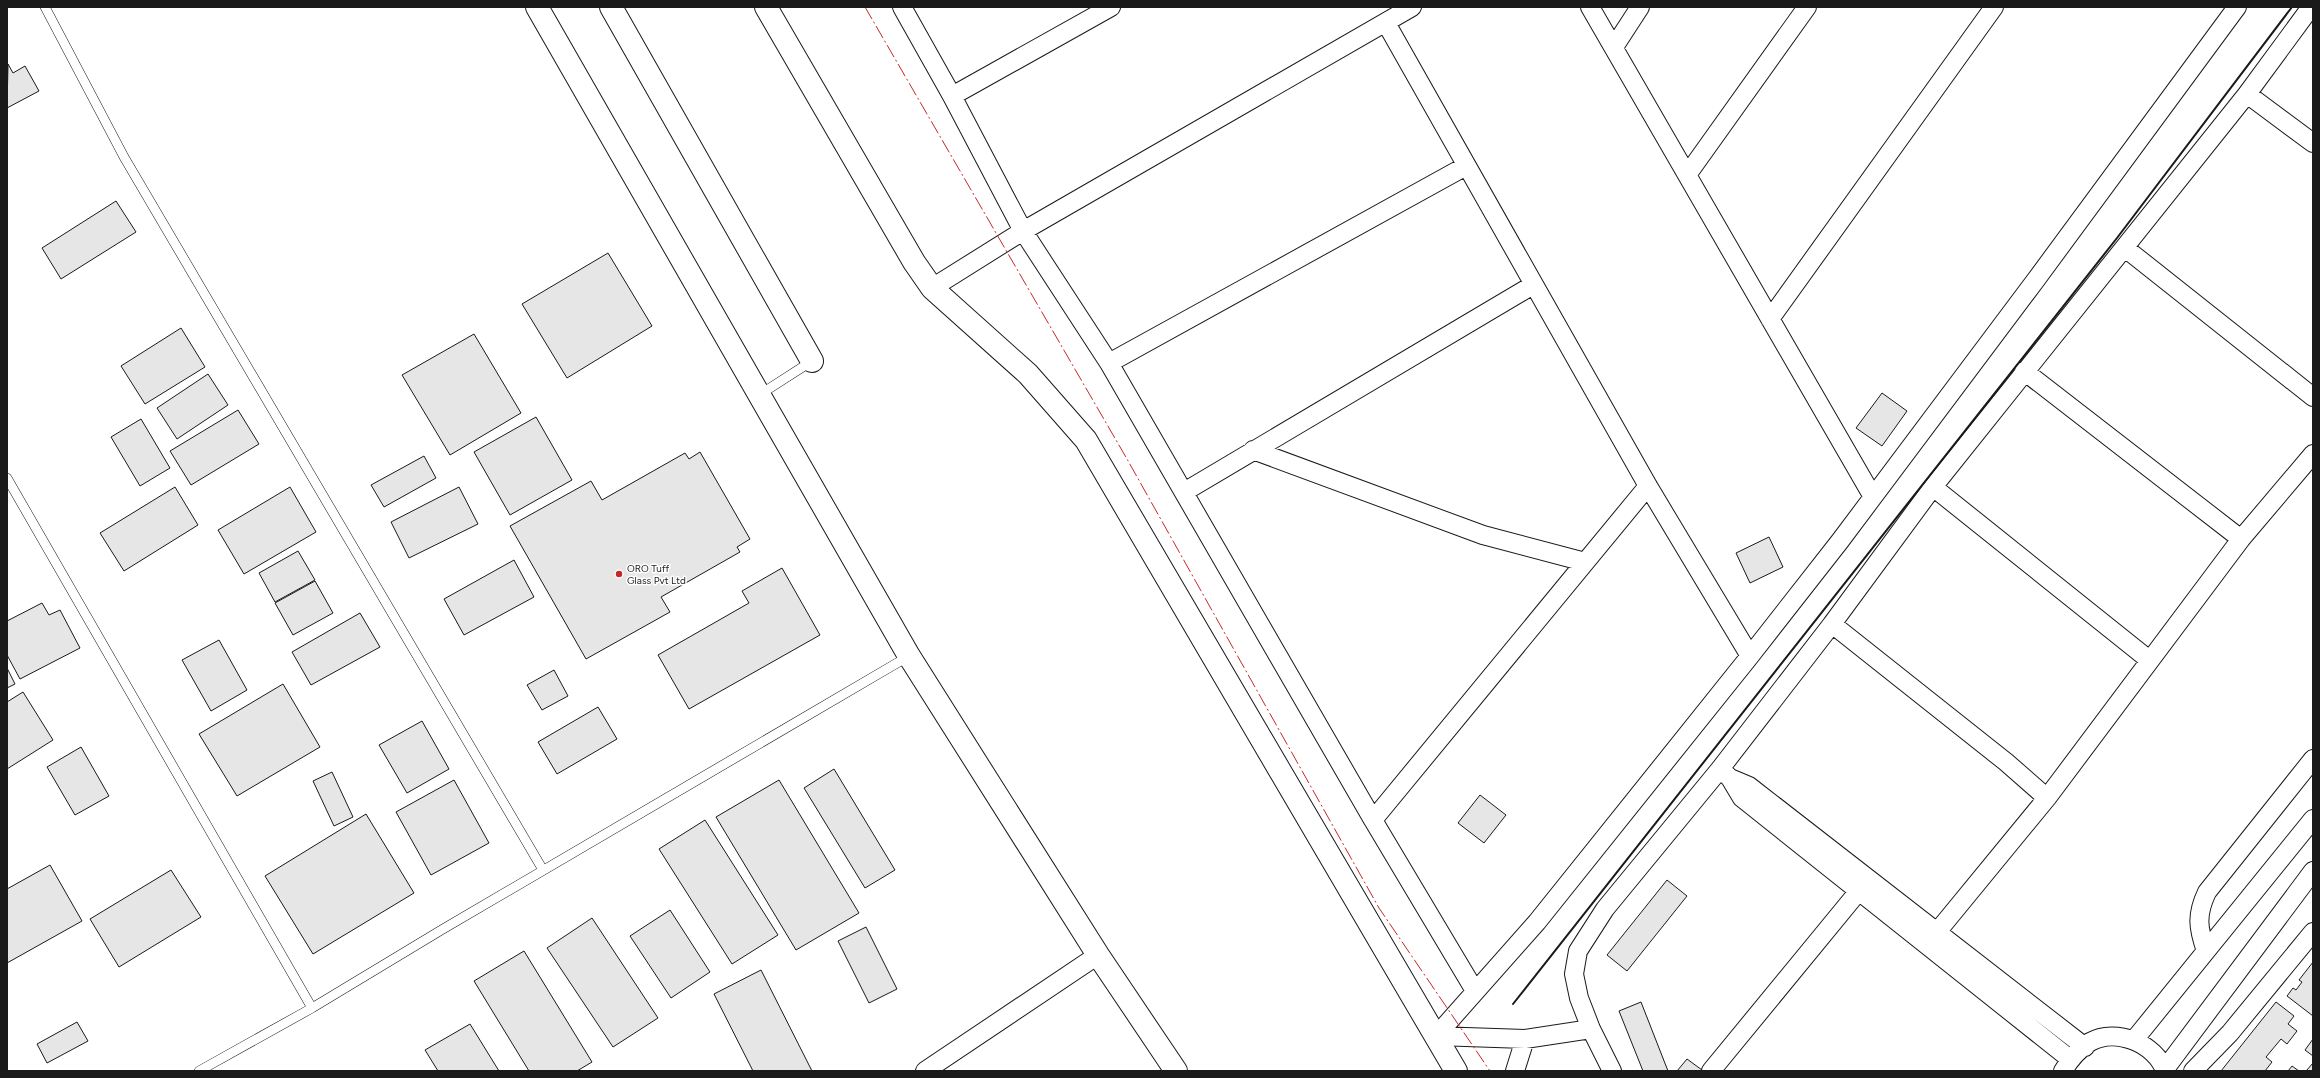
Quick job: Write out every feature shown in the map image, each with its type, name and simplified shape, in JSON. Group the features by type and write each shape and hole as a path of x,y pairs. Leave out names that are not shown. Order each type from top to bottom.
{"main road":[{"path":"537,7 909,656 1098,955 1176,1071"},
{"path":"611,7 812,361"},
{"path":"766,7 914,262 932,288 1028,374 1086,440 1456,1071"}],"street":[{"path":"902,7 952,96 1023,231 1109,363 1373,820 1475,991"},
{"path":"952,96 1111,7"},
{"path":"932,288 1023,231 1412,7"},
{"path":"1590,7 1873,497"},
{"path":"1614,47 1640,7"},
{"path":"1687,175 1807,7"},
{"path":"1770,319 1994,7"},
{"path":"1436,1036 1537,922 1750,656 1873,497 2237,7"},
{"path":"1612,1071 1591,1029 1579,998 1574,974 1578,951 1605,908 1725,774 1832,624 1933,487 2024,371 2125,248 2247,94 2311,7"},
{"path":"1386,22 1533,285 1648,486 1750,656"},
{"path":"2247,94 2313,143"},
{"path":"1109,363 1466,166"},
{"path":"2125,248 2313,397"},
{"path":"1184,492 1533,285"},
{"path":"2024,371 2241,539"},
{"path":"1253,450 1482,535 1585,562"},
{"path":"1937,932 2047,798 2148,660 2241,539 2313,454"},
{"path":"1373,820 1648,486"},
{"path":"1933,487 2148,660"},
{"path":"1832,624 2006,762 2047,798"},
{"path":"2206,951 2199,931 2199,917 2200,906 2207,892 2313,759"},
{"path":"1725,774 1742,798 1858,892 1924,941 2067,1065 2091,1042 2112,1036 2134,1040 2152,1051 2165,1070 2313,871"},
{"path":"1725,774 1749,786 2085,1047"},
{"path":"2134,1040 2313,819"},
{"path":"1711,1071 1858,892"},
{"path":"2193,1071 2230,1033 2313,932"},
{"path":"925,1071 1098,955"},
{"path":"1436,1036 1525,1039 1591,1029"},
{"path":"1515,1071 1525,1039"}],"lane":[{"path":"45,7 124,157 543,870"},
{"path":"760,395 812,361"},
{"path":"7,478 312,1008"},
{"path":"199,1071 312,1008 543,870 909,656"}],"building":[{"path":"8,64 13,73 25,66 39,91 7,108"},
{"path":"116,201 136,232 61,279 42,248"},
{"path":"608,253 652,326 567,378 522,304"},
{"path":"181,328 205,367 145,404 121,366"},
{"path":"474,334 521,413 450,455 402,375"},
{"path":"208,374 228,405 177,439 157,408"},
{"path":"1882,393 1907,411 1882,446 1856,428"},
{"path":"238,410 259,444 191,485 170,451"},
{"path":"536,417 572,480 510,515 474,452"},
{"path":"141,419 170,468 140,486 111,437"},
{"name":"ORO Tuff Glass Pvt Ltd","path":"700,452 750,539 737,547 740,552 661,597 670,612 586,659 510,526 591,481 602,500 685,453 689,459"},
{"path":"424,456 436,478 384,507 371,485"},
{"path":"175,487 198,525 124,571 100,533"},
{"path":"290,487 316,532 244,574 218,530"},
{"path":"459,487 478,524 409,558 391,522"},
{"path":"1769,537 1783,567 1750,583 1736,553"},
{"path":"298,551 315,580 275,602 259,573"},
{"path":"514,560 534,597 464,635 444,599"},
{"path":"782,568 820,635 689,709 658,655 749,603 742,591"},
{"path":"315,581 333,613 293,635 275,603"},
{"path":"42,603 49,615 60,610 80,648 20,679 7,655 7,621"},
{"path":"360,613 380,647 311,685 292,652"},
{"path":"219,640 247,690 211,711 182,660"},
{"path":"7,668 15,684 7,688"},
{"path":"554,670 568,696 542,710 527,685"},
{"path":"283,684 320,747 237,796 199,734"},
{"path":"23,692 53,740 7,769 7,702"},
{"path":"598,707 617,739 557,774 538,742"},
{"path":"422,721 449,769 407,793 379,745"},
{"path":"81,747 109,796 75,815 47,767"},
{"path":"834,769 895,870 865,888 804,788"},
{"path":"332,772 353,817 334,826 313,781"},
{"path":"454,780 489,843 431,875 396,812"},
{"path":"779,780 859,913 796,950 716,817"},
{"path":"1480,795 1506,815 1484,843 1458,823"},
{"path":"366,814 414,893 313,954 265,876"},
{"path":"705,820 778,935 732,964 659,849"},
{"path":"50,865 82,921 7,963 7,889"},
{"path":"171,870 201,917 119,967 90,919"},
{"path":"1667,880 1687,896 1627,971 1607,955"},
{"path":"670,910 710,972 671,998 630,936"},
{"path":"592,918 658,1018 613,1047 547,948"},
{"path":"866,927 897,989 869,1003 838,941"},
{"path":"524,951 592,1062 577,1071 529,1071 474,981"},
{"path":"2313,962 2313,1016 2287,996 2293,988 2296,990 2302,982 2299,980"},
{"path":"761,970 812,1071 753,1071 714,994"},
{"path":"1641,1002 1668,1071 1643,1071 1619,1011"},
{"path":"2276,1002 2294,1016 2288,1024 2297,1031 2287,1044 2281,1039 2266,1057 2272,1062 2265,1071 2221,1071"},
{"path":"77,1022 88,1041 47,1063 37,1044"},
{"path":"470,1024 499,1071 438,1071 425,1050"},
{"path":"2313,1039 2313,1056 2305,1050"},
{"path":"1687,1059 1702,1070 1702,1071 1677,1071"},
{"path":"2313,1063 2313,1071 2306,1071"},
{"path":"2292,1066 2299,1071 2288,1071"}],"wall":[{"path":"1513,1004 2117,238 2292,7"}],"power":[{"path":"865,7 1127,459 1379,908 1490,1071"}],"place":[{"name":"ORO Tuff Glass Pvt Ltd","path":"619,574"}]}
